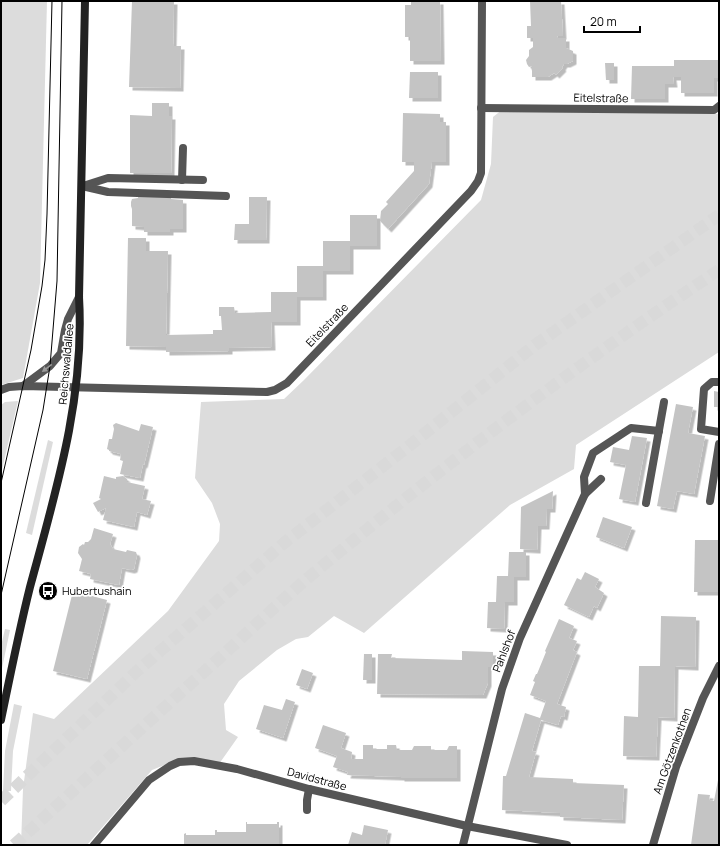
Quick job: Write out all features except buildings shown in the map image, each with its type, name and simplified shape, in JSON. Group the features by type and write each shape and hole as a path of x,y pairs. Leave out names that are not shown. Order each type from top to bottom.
{"main road":[{"name":"Reichswaldallee","path":"1,720 30,590 69,436 77,387 80,343 79,297 85,1"}],"street":[{"name":"Eitelstraße","path":"1,390 9,387 23,386 267,392 281,387 471,191 478,181 481,173 482,1"},
{"name":"Eitelstraße","path":"481,108 714,110 719,106"},
{"path":"182,180 183,148"},
{"path":"82,186 108,178 203,180"},
{"path":"82,186 108,192 226,196"},
{"path":"23,386 50,366 61,353 66,324 79,297"},
{"path":"719,382 712,382 704,389 701,429 719,432"},
{"path":"646,503 664,402"},
{"path":"585,494 584,477 593,453 631,428 659,431"},
{"path":"710,501 719,444"},
{"name":"Pahlshof","path":"463,845 502,689 520,638 585,494 601,479"},
{"name":"Am Götzenkothen","path":"653,845 676,767 703,698 719,666"},
{"name":"Davidstraße","path":"94,845 148,780 161,771 179,762 194,761 237,769 309,789 467,826 567,845"},
{"path":"308,810 306,800 309,789"}],"shaded area":[{"path":"1,1 47,1 40,283 23,378 1,385"},
{"path":"503,109 719,114 719,352 576,445 574,469 510,505 364,633 334,616 308,637 296,639 277,650 239,681 224,704 226,730 238,737 219,764 167,764 152,770 87,845 21,845 23,789 33,713 54,719 168,611 219,541 220,524 212,503 195,478 201,402 284,399 304,380 481,200 491,164 493,117"},
{"path":"18,401 1,474 1,405 5,402"},
{"path":"48,440 53,442 32,535 26,533"},
{"path":"5,629 10,630 1,673 1,646"},
{"path":"14,704 22,706 13,751 11,791 3,791 5,751"}],"tunnel":[{"path":"1,801 135,673 284,543 409,446 535,345 719,215"},
{"path":"14,845 287,596 358,536 408,496 561,380 613,342 719,270"}],"tram line":[{"path":"1,483 31,350 45,260 52,1"},
{"path":"1,595 43,410 50,366 57,281 62,1"}],"place":[{"name":"Hubertushain","path":"48,591"}]}
